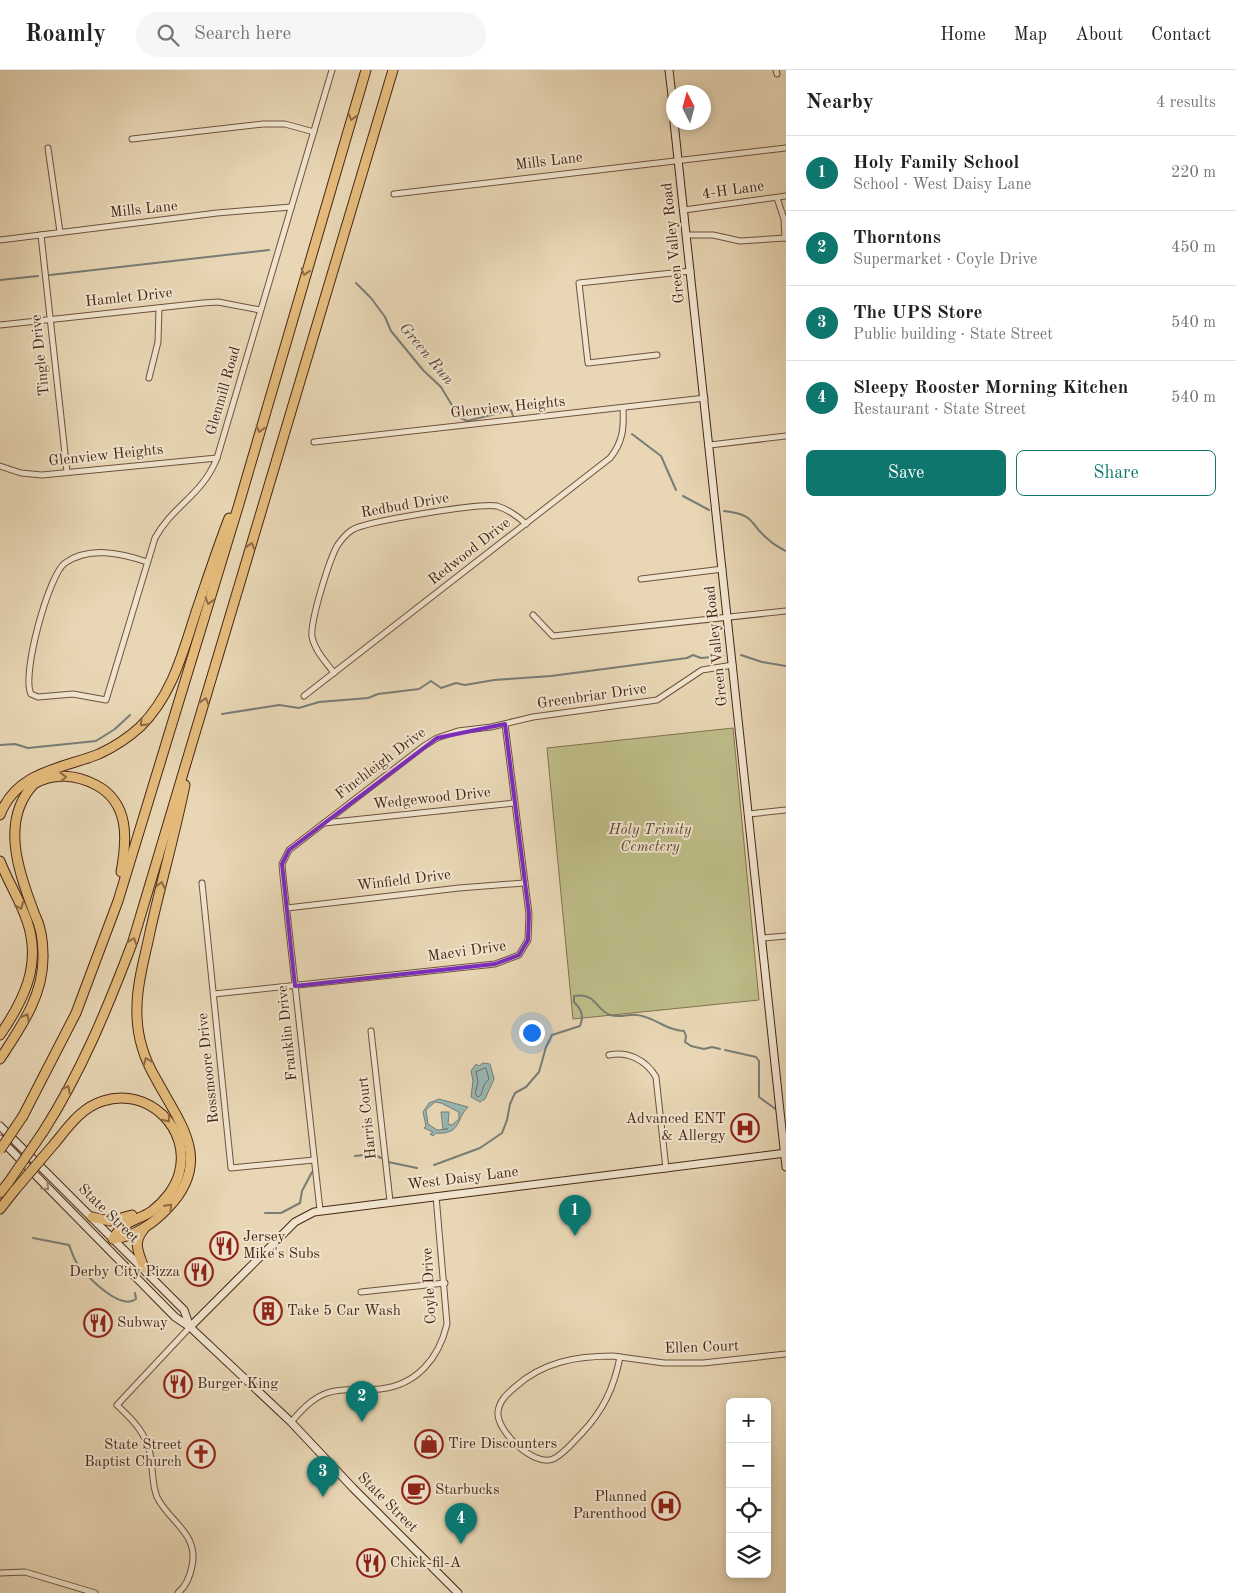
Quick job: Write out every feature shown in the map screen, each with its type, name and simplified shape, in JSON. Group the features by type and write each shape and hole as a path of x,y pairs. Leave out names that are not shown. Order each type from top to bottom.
{"highway":[{"path":"0,1150 22,1116 76,1013 104,940 254,452 366,70"},
{"path":"0,1194 43,1132 86,1054 116,986 147,897 393,70"},
{"path":"3,818 9,797 28,780 114,747 141,726 162,699 178,666 217,550 254,452"},
{"path":"144,1268 137,1249 137,1239 142,1231 173,1203 186,1184 191,1161 191,1149 184,1125 156,1079 144,1053 137,1024 138,992 198,726"},
{"path":"3,818 26,790 48,778 61,776 81,779 99,787 109,795 123,818 126,845 104,940"},
{"path":"0,1059 32,1005 41,981 43,955 36,916 6,851"},
{"path":"0,861 27,922 32,953 31,972 25,995 0,1036"},
{"path":"0,1209 80,1115 102,1101 126,1098 150,1104 160,1111 171,1124 179,1140 182,1152 179,1176 160,1204 153,1210 121,1226 113,1239"},
{"path":"92,1217 116,1220 160,1204"},
{"path":"113,1239 132,1235 156,1219"}],"street":[{"name":"Glenmill Road","path":"147,562 109,553 86,554 72,559 60,567 56,572 38,630 28,673 31,694 38,697 85,695 106,700 147,562 160,530 171,515 202,486 217,458 332,70"},
{"path":"669,70 671,85"},
{"path":"132,138 263,124 285,124 314,132"},
{"name":"Green Valley Road","path":"675,130 786,1167"},
{"path":"48,148 60,232"},
{"name":"Mills Lane","path":"394,194 786,148"},
{"name":"4-H Lane","path":"684,210 786,196"},
{"path":"687,235 705,234 740,241 786,238 784,219 777,198"},
{"name":"Mills Lane","path":"0,240 291,207"},
{"name":"Tingle Drive","path":"41,235 67,472"},
{"path":"657,355 588,363 579,283 691,271"},
{"name":"Hamlet Drive","path":"0,325 218,302 260,310"},
{"path":"149,378 158,342 159,308"},
{"name":"Glenview Heights","path":"314,442 623,409 705,398"},
{"name":"Redwood Drive","path":"304,696 526,524 614,452 623,435 623,409"},
{"path":"710,445 786,436"},
{"name":"Glenview Heights","path":"0,466 35,475 217,458"},
{"name":"Redbud Drive","path":"334,673 316,648 312,636 313,623 335,551 351,530 363,524 385,519 497,506 520,518 526,524"},
{"path":"641,579 723,569"},
{"path":"533,614 553,636 786,611"},
{"name":"Greenbriar Drive","path":"505,724 549,715 657,700 702,670 733,665"},
{"name":"Maevi Drive","path":"214,994 495,964 514,958 524,951 529,934 505,724"},
{"name":"Finchleigh Drive","path":"286,854 437,738 458,731 505,724"},
{"name":"Wedgewood Drive","path":"324,823 514,803"},
{"path":"749,814 786,810"},
{"name":"Franklin Drive","path":"286,854 282,864 320,1210"},
{"name":"Rossmoore Drive","path":"202,882 231,1168 314,1160"},
{"name":"Winfield Drive","path":"287,908 459,888 524,883"},
{"path":"763,938 786,936"},
{"name":"Harris Court","path":"371,1031 390,1201"},
{"path":"609,1055 619,1053 630,1055 647,1066 656,1077 666,1169"},
{"name":"State Street","path":"0,1126 184,1310 190,1327"},
{"name":"State Street","path":"0,1140 175,1318 190,1327 291,1422 352,1488 458,1593"},
{"name":"West Daisy Lane","path":"190,1327 295,1222 305,1215 320,1210 785,1153"},
{"name":"Coyle Drive","path":"291,1422 312,1401 327,1393 346,1389 380,1389 394,1386 412,1378 427,1366 440,1347 447,1324 445,1283 436,1196"},
{"path":"105,1247 113,1239"},
{"path":"361,1292 445,1283"},
{"path":"178,1593 186,1583 191,1572 193,1552 191,1542 187,1533 157,1496 152,1477 150,1450 146,1437 117,1404 190,1327"},
{"name":"Ellen Court","path":"620,1357 614,1382 602,1409 586,1429 557,1457 546,1461 533,1458 512,1439 500,1423 498,1411 503,1399 532,1374 546,1366 580,1357 620,1357 664,1363 696,1363 786,1354"},
{"path":"0,1573 25,1572 95,1593"}],"highlighted area":[{"path":"505,724 529,914 528,940 519,955 495,964 295,986 282,864 289,850 437,738"}],"green space":[{"name":"Holy Trinity Cemetery","path":"733,728 759,1000 573,1019 547,748"}],"water":[{"path":"483,1063 490,1064 494,1079 485,1099 480,1102 471,1097 473,1081 471,1071 476,1064 479,1066"},
{"path":"439,1099 468,1107 454,1129 444,1133 436,1133 433,1136 430,1134 433,1132 424,1128 426,1126 423,1112 429,1103","holes":["435,1102 459,1112 459,1119 452,1125 448,1124 449,1112 441,1112 443,1129 448,1129 437,1130 428,1124 426,1110"]}],"waterway":[{"name":"Green Run","path":"50,275 269,250"},
{"name":"Green Run","path":"0,280 38,276"},
{"name":"Green Run","path":"356,283 371,298 385,317 391,331 423,370 441,387 459,417 467,421 511,410 513,416"},
{"name":"Green Run","path":"632,434 661,456 676,490"},
{"name":"Green Run","path":"683,496 709,510"},
{"name":"Green Run","path":"724,511 748,518 771,542 786,551"},
{"path":"222,714 279,705 299,708 319,702 368,698 378,694 419,689 431,681 441,688 456,683 465,685 494,680 551,676 687,658 693,655 701,658 723,656"},
{"path":"741,655 762,662 786,666"},
{"path":"0,745 15,744 28,748 96,741 115,729 130,715"},
{"path":"434,1165 480,1148 502,1133 515,1093 526,1087 539,1072 546,1047 552,1035 580,1026 582,1013 574,1002 574,996 587,996 610,1015 643,1016 672,1029 684,1031 686,1036 685,1042 691,1046 704,1049 712,1047 720,1049"},
{"path":"725,1050 756,1057 759,1061 759,1097 777,1110"},
{"path":"355,1156 373,1154 381,1158"},
{"path":"388,1162 417,1168"},
{"path":"265,1213 281,1213 300,1203 302,1191 312,1172"},
{"path":"33,1238 69,1245 74,1259 79,1266 97,1285 114,1297 129,1302 136,1299 135,1293"}],"place":[{"name":"Advanced ENT & Allergy","path":"745,1128"},
{"name":"Holy Family School","path":"575,1236"},
{"name":"Jersey Mike's Subs","path":"224,1246"},
{"name":"Derby City Pizza","path":"199,1272"},
{"name":"Take 5 Car Wash","path":"268,1311"},
{"name":"Subway","path":"98,1323"},
{"name":"Burger King","path":"178,1384"},
{"name":"Thorntons","path":"362,1422"},
{"name":"Tire Discounters","path":"429,1444"},
{"name":"State Street Baptist Church","path":"201,1454"},
{"name":"Starbucks","path":"416,1490"},
{"name":"The UPS Store","path":"323,1497"},
{"name":"Planned Parenthood","path":"666,1506"},
{"name":"Sleepy Rooster Morning Kitchen","path":"461,1544"},
{"name":"Chick-fil-A","path":"371,1563"}]}
